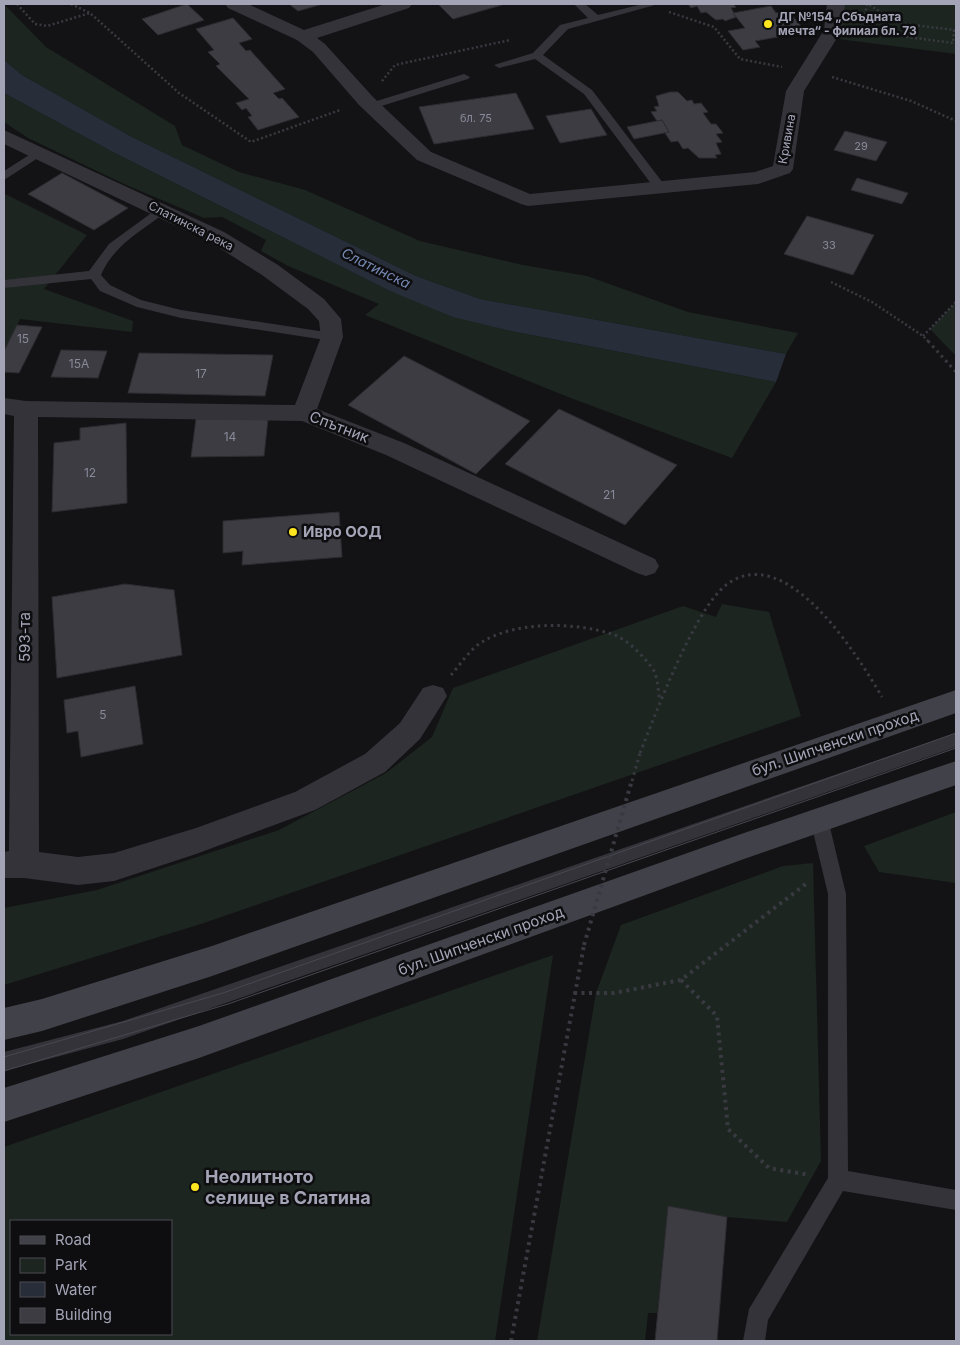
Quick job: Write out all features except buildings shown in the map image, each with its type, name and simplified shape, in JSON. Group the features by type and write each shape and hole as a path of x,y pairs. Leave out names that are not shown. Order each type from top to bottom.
{"main road":[{"name":"бул. Шипченски проход","path":"4,1024 42,1015 212,961 956,701"},
{"name":"бул. Шипченски проход","path":"4,1105 64,1088 238,1028 819,819 956,772"}],"street":[{"name":"Кривина","path":"234,4 303,36 319,48 369,103 424,156 528,200 758,178 782,169 795,91 833,30 836,4"},
{"path":"303,36 404,4"},
{"name":"Слатинска река","path":"4,136 37,154 217,237 270,270 316,304 330,319 332,337"},
{"path":"304,413 332,337"},
{"name":"Спътник","path":"15,408 304,413 395,449 646,566"},
{"name":"593-та","path":"14,864 15,408"},
{"path":"14,864 78,871 114,867 196,842 305,801 375,763 410,731 433,696"}],"lane":[{"path":"579,4 596,19"},
{"path":"499,65 537,55 564,27 649,4"},
{"path":"537,55 588,92 659,186"},
{"path":"369,103 464,77"},
{"path":"4,176 37,154"},
{"path":"94,275 98,261 161,210"},
{"path":"4,284 94,275"},
{"path":"94,275 105,288 137,303 182,314 332,337"},
{"path":"4,1062 123,1030 956,740"},
{"path":"754,1341 757,1317 838,1180 836,894 819,819"},
{"path":"838,1180 956,1200"}],"path":[{"path":"17,4 35,24 47,26 90,13"},
{"path":"71,4 90,13 179,93 250,142 369,103 394,65 564,27"},
{"path":"649,4 714,27 740,59 827,75 898,97 941,113 956,121"},
{"path":"868,4 898,22 954,30 953,43 862,31 868,4"},
{"path":"831,282 872,302 923,336 956,372"},
{"path":"923,336 956,302"},
{"path":"511,1341 584,945 640,754 660,701 703,612 727,584 749,574 791,584 805,595 835,630 878,690 896,722"},
{"path":"433,696 481,642 516,627 564,626 613,634 627,644 644,658 655,673 660,701"},
{"path":"574,993 614,993 681,980 830,864"},
{"path":"681,980 717,1016 728,1129 769,1168 838,1180"}],"green space":[{"path":"4,4 46,47 175,126 182,145 239,172 305,190 420,241 523,265 587,276 688,312 798,333 786,354 480,299 416,276 132,137 22,75 4,60"},
{"path":"844,4 956,5 956,54 838,39"},
{"path":"4,93 111,151 390,291 511,331 776,382 732,458 568,397 365,315 379,304 288,266 261,251 266,240 222,217 204,218 124,184 28,138 4,122"},
{"path":"5,194 87,235 44,289 133,321 132,332 20,319 4,354"},
{"path":"956,302 956,356 930,329"},
{"path":"722,604 769,612 801,716 204,923 4,985 4,908 97,890 279,830 386,773 432,737 453,688 683,606 716,617"},
{"path":"956,812 956,883 879,872 864,846"},
{"path":"813,863 821,1161 787,1222 727,1217 668,1206 657,1313 648,1313 645,1341 537,1341 596,993 621,925 783,866"},
{"path":"553,955 495,1341 4,1341 4,1147"}],"water":[{"name":"Слатинска","path":"4,60 22,75 132,137 416,276 480,299 786,354 776,382 511,331 453,317 390,291 111,151 4,93"}],"tram line":[{"path":"4,1057 223,993 956,733"},
{"path":"4,1071 228,1004 956,748"}],"place":[{"name":"ДГ №154 „Сбъдната мечта“ - филиал бл. 73","path":"768,24"},
{"name":"Ивро ООД","path":"293,532"},
{"name":"Неолитното селище в Слатина","path":"195,1187"}]}
